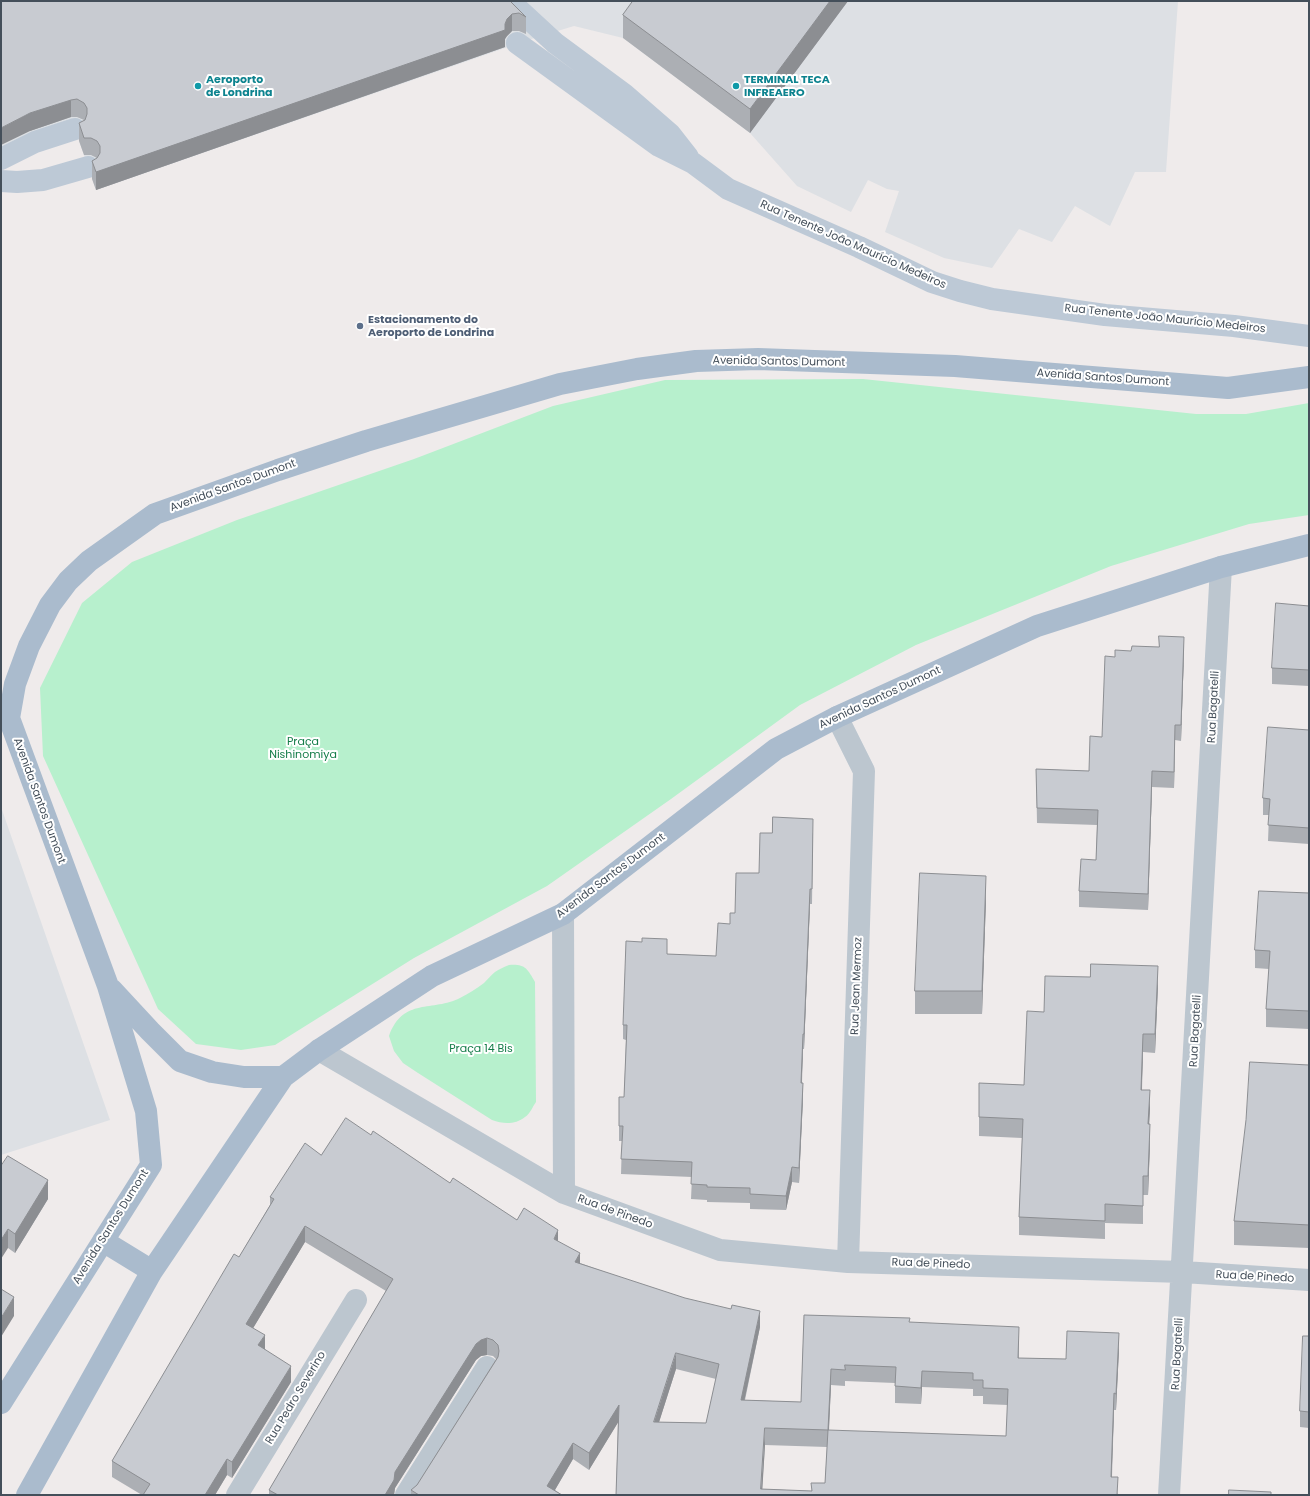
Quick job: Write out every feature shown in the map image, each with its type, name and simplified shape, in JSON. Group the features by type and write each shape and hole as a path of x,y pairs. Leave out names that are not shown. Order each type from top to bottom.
{"main road":[{"name":"Avenida Santos Dumont","path":"1,1403 151,1165 146,1111 108,986 9,718 15,684 29,646 50,605 68,581 89,561 155,514 278,470 366,441 560,384 637,368 696,361 758,359 955,366 1228,388 1309,377"},
{"name":"Avenida Santos Dumont","path":"27,1495 152,1271 282,1077 319,1050 432,976 563,914 776,749 837,717 1037,626 1221,567 1309,545"},
{"path":"108,986 180,1061 212,1072 244,1077 282,1077"},
{"path":"103,1241 152,1271"}],"street":[{"name":"Rua Tenente João Maurício Medeiros","path":"517,8 555,44 624,94 653,119 670,134 693,163"},
{"name":"Rua Tenente João Maurício Medeiros","path":"517,43 660,146 693,163 728,189 859,247 932,282 960,292 1105,315 1234,326 1309,336"},
{"path":"1,159 35,142 75,129"},
{"path":"1,181 17,182 43,180 88,167"},
{"name":"Rua Bagatelli","path":"1169,1495 1183,1272 1221,567"},
{"path":"1,697 9,718"},
{"name":"Rua Jean Mermoz","path":"837,717 864,771 848,1262"},
{"name":"Rua de Pinedo","path":"563,914 564,1194"},
{"name":"Rua de Pinedo","path":"319,1050 564,1194 720,1250 848,1262 1183,1272 1309,1280"},
{"name":"Rua Pedro Severino","path":"237,1495 356,1300"},
{"path":"406,1495 487,1367"}],"shaded area":[{"path":"1,1 1178,1 1166,172 1135,172 1110,226 1075,206 1052,242 1019,229 992,268 944,258 885,232 899,191 887,189 868,180 851,212 797,186 750,133 623,38 574,26 528,40 96,190 75,129 1,157"},
{"path":"1,807 110,1120 1,1155"}],"green space":[{"name":"Praça Nishinomiya","path":"863,379 1196,414 1246,414 1309,403 1309,515 1249,524 1111,566 916,645 800,705 671,799 547,886 414,958 275,1045 241,1050 196,1044 158,1009 43,756 40,688 82,603 132,562 237,520 414,459 553,406 665,380"},
{"name":"Praça 14 Bis","path":"509,965 522,966 530,973 535,982 536,1102 527,1116 513,1123 492,1120 403,1063 394,1051 389,1036 395,1024 402,1016 410,1011 450,1002 460,998 484,983 492,974"}],"building":[{"name":"Aeroporto de Londrina","path":"1,1 510,1 526,17 519,13 512,14 507,19 505,30 96,172 92,161 97,158 100,153 100,146 97,141 91,138 84,138 79,123 85,120 87,108 84,103 77,99 30,113 1,128"},
{"name":"TERMINAL TECA INFREAERO","path":"633,1 830,1 750,109 623,15"},
{"path":"1276,603 1309,606 1309,670 1272,668"},
{"path":"1159,636 1184,637 1181,725 1175,725 1174,772 1152,771 1148,894 1079,891 1081,859 1096,860 1098,810 1037,808 1036,769 1089,771 1090,736 1102,737 1105,656 1115,657 1115,650 1131,651 1132,646 1159,647"},
{"path":"1268,727 1309,730 1309,828 1268,825 1270,799 1263,798"},
{"path":"773,817 813,819 812,889 810,889 803,1034 801,1083 803,1083 799,1168 792,1167 786,1196 750,1194 750,1188 707,1187 707,1185 691,1184 692,1162 621,1159 623,1126 619,1126 619,1097 624,1097 627,1025 623,1025 626,941 642,942 642,938 667,939 667,954 716,956 718,923 730,924 730,913 735,913 736,873 759,873 760,833 772,833"},
{"path":"920,873 986,876 982,991 915,991"},
{"path":"1259,891 1309,893 1309,1011 1266,1009 1270,951 1255,950"},
{"path":"1091,964 1158,966 1155,1034 1143,1034 1141,1090 1150,1090 1148,1124 1150,1124 1148,1176 1143,1176 1143,1206 1105,1204 1105,1221 1019,1217 1023,1119 979,1117 979,1083 1024,1085 1027,1011 1044,1012 1045,976 1090,977"},
{"path":"1250,1062 1309,1065 1309,1225 1234,1221 1246,1120"},
{"path":"346,1118 371,1135 373,1131 450,1183 453,1178 517,1220 524,1208 558,1230 554,1239 580,1253 575,1262 685,1298 731,1309 732,1305 760,1311 741,1400 801,1402 804,1315 910,1318 909,1322 1019,1327 1018,1358 1066,1359 1067,1331 1119,1333 1116,1394 1114,1393 1111,1477 1118,1477 1117,1495 616,1495 619,1405 589,1453 573,1443 547,1486 562,1495 419,1495 411,1490 417,1485 498,1357 498,1345 493,1340 487,1338 476,1344 395,1472 394,1480 385,1495 278,1495 269,1490 393,1279 305,1226 246,1324 265,1335 258,1345 291,1366 232,1462 227,1459 205,1495 143,1495 150,1484 112,1461 234,1254 239,1257 274,1199 270,1197 305,1143 321,1155","holes":["676,1353 719,1364 706,1423 654,1422","845,1365 896,1367 895,1386 921,1388 922,1371 973,1373 973,1380 983,1380 983,1388 1008,1389 1006,1436 828,1430 831,1369 845,1370","765,1428 828,1430 825,1483 811,1483 812,1491 761,1489"]},
{"path":"8,1156 48,1180 15,1234 8,1229 1,1240 1,1166"},
{"path":"1,1289 14,1297 1,1318"},
{"path":"1303,1336 1309,1336 1309,1412 1300,1411"},
{"path":"1229,1490 1271,1492 1271,1495 1229,1495"}],"place":[{"name":"Aeroporto de Londrina","path":"198,86"},
{"name":"TERMINAL TECA INFREAERO","path":"736,86"},
{"name":"Estacionamento do Aeroporto de Londrina","path":"360,326"}]}
